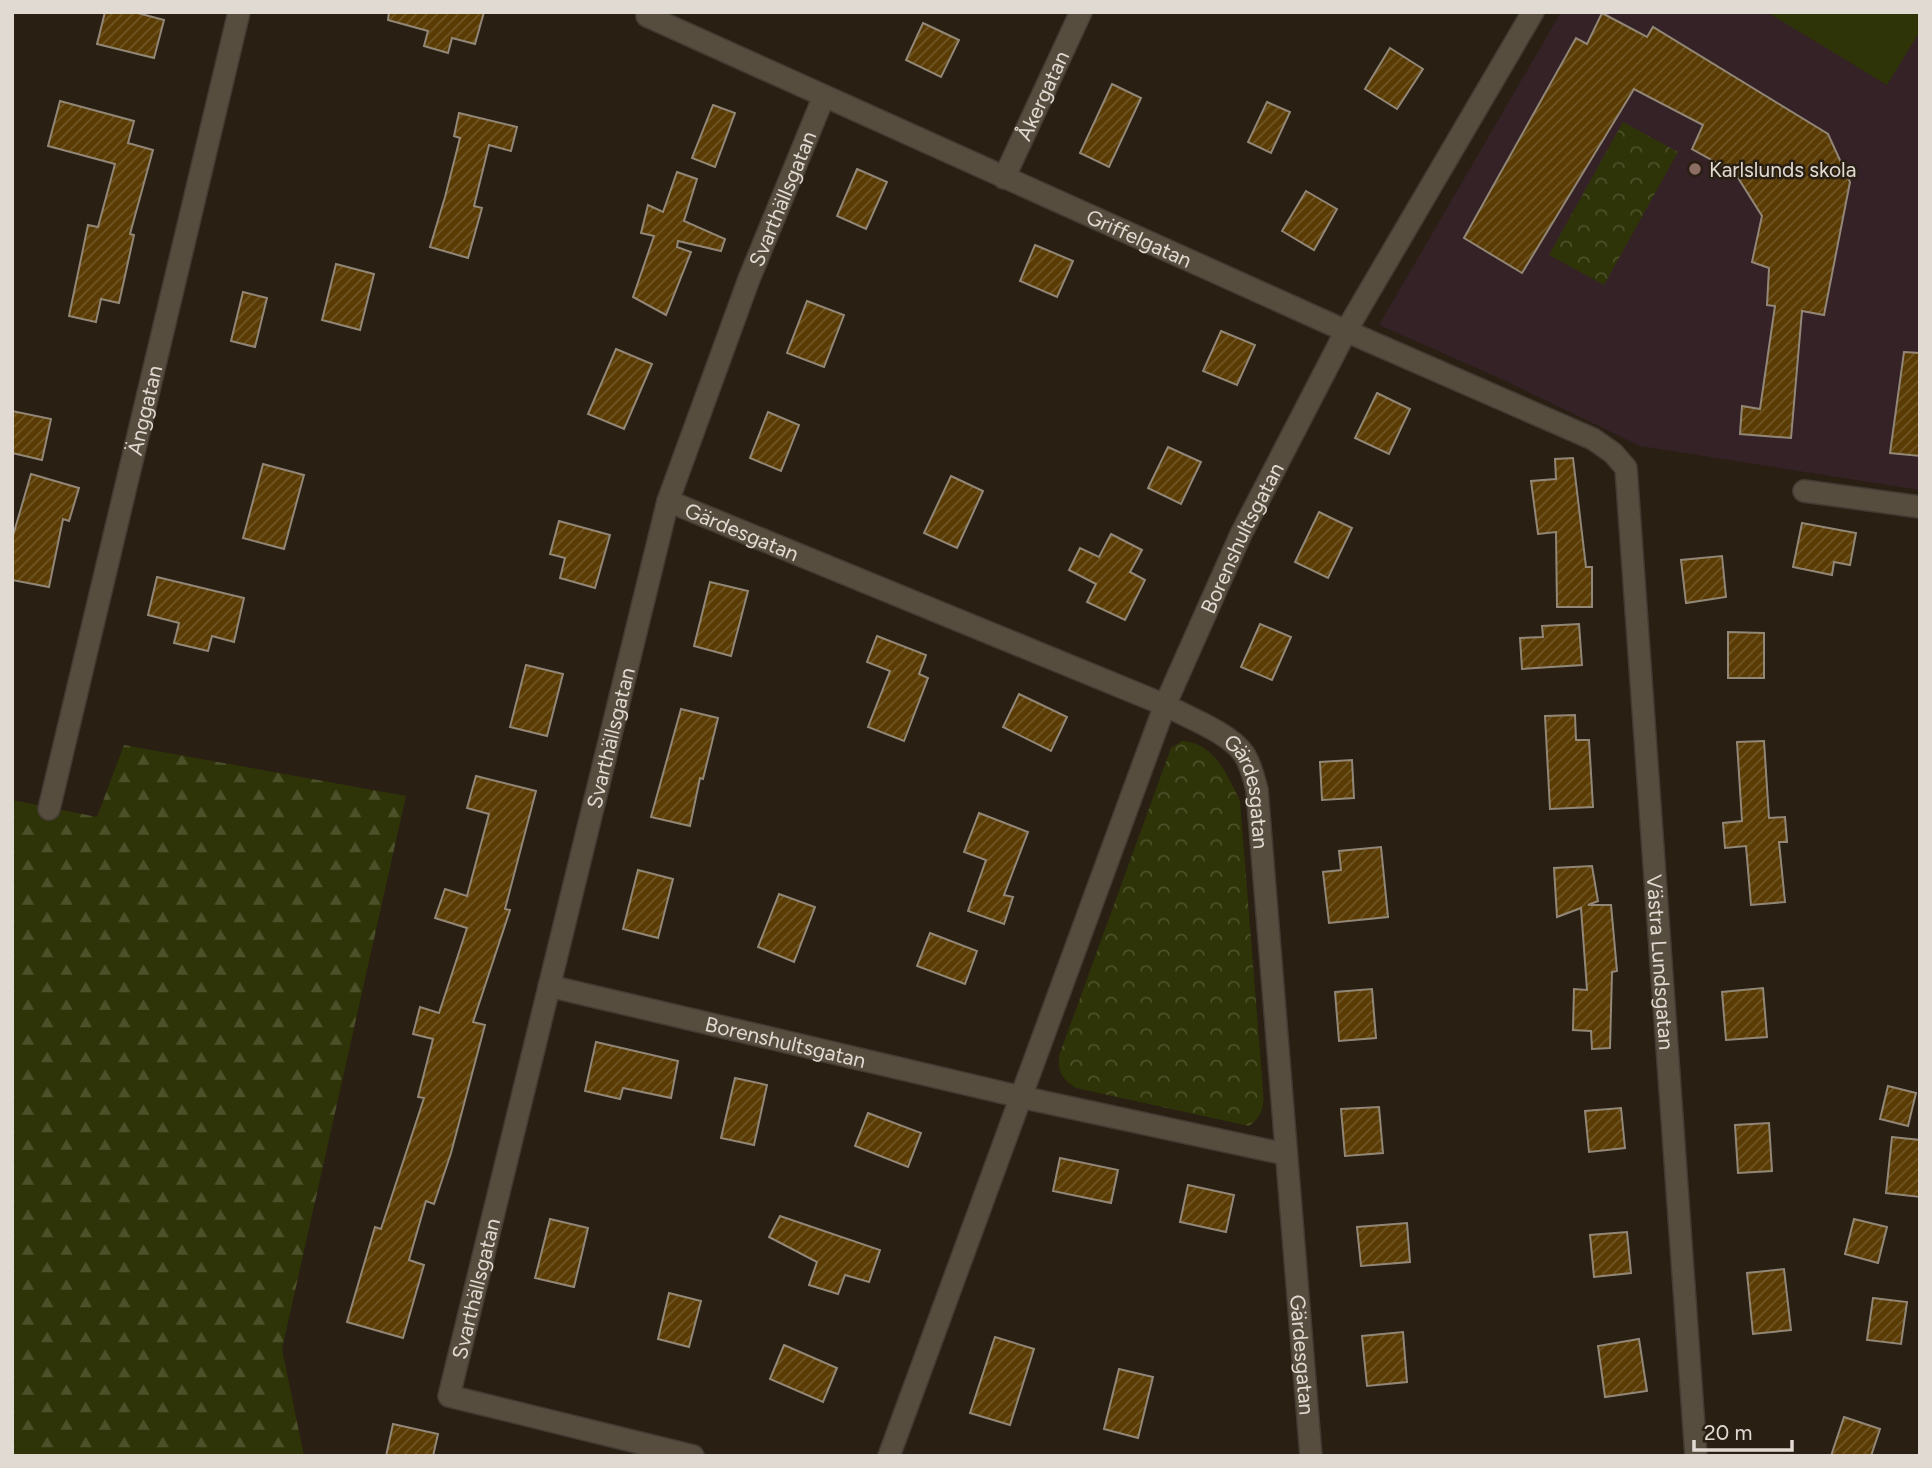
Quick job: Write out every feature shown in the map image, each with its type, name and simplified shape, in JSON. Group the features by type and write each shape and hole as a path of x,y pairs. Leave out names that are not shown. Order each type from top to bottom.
{"street":[{"name":"Änggatan","path":"49,810 239,12"},
{"name":"Åkergatan","path":"1004,178 1081,12"},
{"name":"Borenshultsgatan","path":"889,1456 1165,705 1241,534 1346,331 1533,12"},
{"name":"Griffelgatan","path":"648,14 1004,178 1593,439 1613,453 1626,468"},
{"name":"Svarthällsgatan","path":"693,1456 449,1396 668,501 749,279 824,96"},
{"name":"Västra Lundsgatan","path":"1626,468 1696,1456"},
{"path":"1804,491 1920,506"},
{"name":"Gärdesgatan","path":"668,501 1165,705 1221,735 1242,752 1251,768 1257,790 1311,1456"},
{"name":"Borenshultsgatan","path":"549,986 1021,1097 1285,1154"}],"shaded area":[{"name":"Karlslunds skola","path":"1561,12 1920,12 1920,490 1640,446 1497,377 1379,325"}],"green space":[{"path":"1767,12 1920,12 1920,31 1887,85"},
{"path":"1623,122 1678,152 1604,285 1549,255"},
{"path":"1182,741 1193,743 1211,754 1225,771 1240,801 1263,1098 1259,1116 1249,1126 1076,1088 1064,1078 1059,1067 1059,1056 1171,748"},
{"path":"124,745 406,796 282,1349 304,1456 12,1456 12,800 97,817"}],"building":[{"path":"105,12 134,12 164,20 154,58 97,44"},
{"path":"389,12 484,12 475,44 452,38 448,53 424,46 428,31 388,20"},
{"path":"1602,13 1647,37 1653,27 1828,134 1850,182 1824,315 1802,311 1791,438 1740,434 1742,406 1760,409 1775,306 1767,305 1769,268 1752,262 1762,216 1735,173 1692,149 1703,125 1634,89 1522,273 1464,238 1576,38 1587,44"},
{"path":"923,23 959,40 941,77 906,60"},
{"path":"1390,48 1423,69 1397,109 1365,89"},
{"path":"1112,84 1141,98 1109,167 1080,153"},
{"path":"60,101 134,121 128,143 153,150 130,234 134,235 119,303 101,299 96,322 69,316 88,225 98,227 115,164 48,146"},
{"path":"1267,102 1290,112 1271,153 1248,142"},
{"path":"713,105 735,113 715,167 692,158"},
{"path":"459,113 517,127 511,151 489,145 474,206 482,208 468,258 430,247 460,138 454,136"},
{"path":"857,169 887,182 866,229 837,216"},
{"path":"677,172 697,179 684,221 725,239 721,251 678,241 677,247 691,252 666,315 633,297 654,236 641,233 648,205 663,212"},
{"path":"1306,191 1337,209 1314,250 1282,231"},
{"path":"1035,245 1073,261 1057,297 1020,281"},
{"path":"336,264 374,274 360,330 322,320"},
{"path":"243,292 267,298 255,347 231,341"},
{"path":"807,301 844,315 824,367 787,353"},
{"path":"1221,331 1255,345 1237,385 1203,371"},
{"path":"616,349 652,364 624,429 588,414"},
{"path":"1904,352 1920,353 1920,456 1890,453"},
{"path":"1377,393 1410,409 1389,454 1355,438"},
{"path":"12,411 51,419 42,460 12,453"},
{"path":"768,412 799,425 781,471 750,458"},
{"path":"1168,447 1201,462 1181,504 1148,488"},
{"path":"1573,458 1586,567 1592,567 1592,607 1557,607 1556,532 1538,534 1531,481 1556,479 1555,459"},
{"path":"263,464 304,475 284,549 243,538"},
{"path":"31,474 79,488 69,521 63,519 49,587 12,580 12,539"},
{"path":"951,476 983,491 957,548 924,533"},
{"path":"1319,512 1352,528 1328,578 1295,562"},
{"path":"559,521 610,535 595,588 560,578 565,558 550,554"},
{"path":"1802,523 1856,533 1850,565 1834,562 1832,575 1793,567"},
{"path":"1111,534 1142,550 1130,572 1145,580 1125,620 1087,602 1096,584 1069,570 1080,548 1099,557"},
{"path":"1722,556 1726,597 1686,603 1681,560"},
{"path":"157,577 244,598 234,642 212,636 208,651 174,643 179,623 148,615"},
{"path":"710,582 748,591 731,656 694,646"},
{"path":"1260,624 1291,637 1272,680 1241,667"},
{"path":"1579,624 1582,665 1522,669 1520,638 1543,637 1542,626"},
{"path":"1728,632 1764,633 1764,678 1728,678"},
{"path":"877,636 926,655 919,674 928,678 904,741 868,727 890,671 867,662"},
{"path":"526,665 563,674 547,736 510,727"},
{"path":"1019,694 1067,717 1051,751 1003,727"},
{"path":"681,709 718,718 703,779 700,778 690,826 651,817"},
{"path":"1575,715 1576,740 1589,740 1593,807 1550,809 1545,716"},
{"path":"1764,741 1769,818 1785,817 1787,842 1779,842 1785,902 1751,905 1746,846 1725,848 1723,823 1742,821 1737,742"},
{"path":"1352,760 1354,798 1322,800 1320,762"},
{"path":"476,776 536,791 505,909 510,910 473,1022 485,1025 451,1153 434,1204 426,1201 409,1260 424,1265 403,1338 347,1322 375,1227 381,1229 424,1098 418,1097 433,1039 413,1034 420,1007 439,1013 467,928 435,918 445,889 467,896 489,814 467,808"},
{"path":"979,813 1028,832 1004,895 1013,897 1004,924 968,911 986,860 964,852"},
{"path":"1381,847 1388,917 1329,923 1323,872 1341,870 1339,851"},
{"path":"1592,866 1598,901 1588,905 1611,905 1617,971 1612,972 1610,1048 1592,1049 1591,1031 1573,1030 1574,989 1587,990 1581,908 1557,917 1554,868"},
{"path":"638,870 673,879 658,938 623,929"},
{"path":"779,894 815,907 794,962 758,947"},
{"path":"930,933 977,951 965,984 917,966"},
{"path":"1763,988 1767,1037 1726,1040 1722,992"},
{"path":"1372,989 1376,1038 1339,1041 1335,992"},
{"path":"596,1042 678,1061 671,1098 623,1088 620,1099 585,1091"},
{"path":"735,1078 767,1085 754,1145 721,1138"},
{"path":"1888,1086 1916,1093 1908,1126 1880,1119"},
{"path":"1379,1107 1383,1153 1345,1156 1341,1109"},
{"path":"1621,1108 1625,1148 1589,1152 1585,1111"},
{"path":"868,1113 921,1133 908,1167 855,1146"},
{"path":"1769,1123 1772,1171 1738,1173 1735,1125"},
{"path":"1892,1137 1920,1140 1920,1197 1886,1193"},
{"path":"1060,1158 1118,1170 1111,1203 1053,1191"},
{"path":"1188,1185 1234,1195 1226,1232 1180,1222"},
{"path":"780,1216 880,1250 869,1282 845,1275 838,1294 809,1285 817,1262 769,1237"},
{"path":"550,1219 588,1228 574,1287 535,1278"},
{"path":"1854,1219 1887,1227 1878,1263 1845,1254"},
{"path":"1407,1223 1410,1262 1361,1266 1357,1227"},
{"path":"1627,1232 1631,1273 1594,1277 1590,1235"},
{"path":"1784,1269 1791,1330 1753,1334 1747,1273"},
{"path":"669,1293 701,1301 689,1347 658,1339"},
{"path":"1873,1298 1907,1302 1901,1344 1867,1340"},
{"path":"1403,1332 1407,1382 1367,1386 1362,1336"},
{"path":"995,1337 1034,1349 1010,1425 970,1413"},
{"path":"1639,1339 1647,1391 1605,1397 1598,1346"},
{"path":"784,1345 837,1368 823,1402 770,1379"},
{"path":"1119,1369 1153,1377 1138,1438 1104,1429"},
{"path":"1844,1417 1880,1429 1871,1456 1831,1456"},
{"path":"393,1424 438,1434 433,1456 386,1456"}],"place":[{"name":"Karlslunds skola","path":"1695,169"}]}
